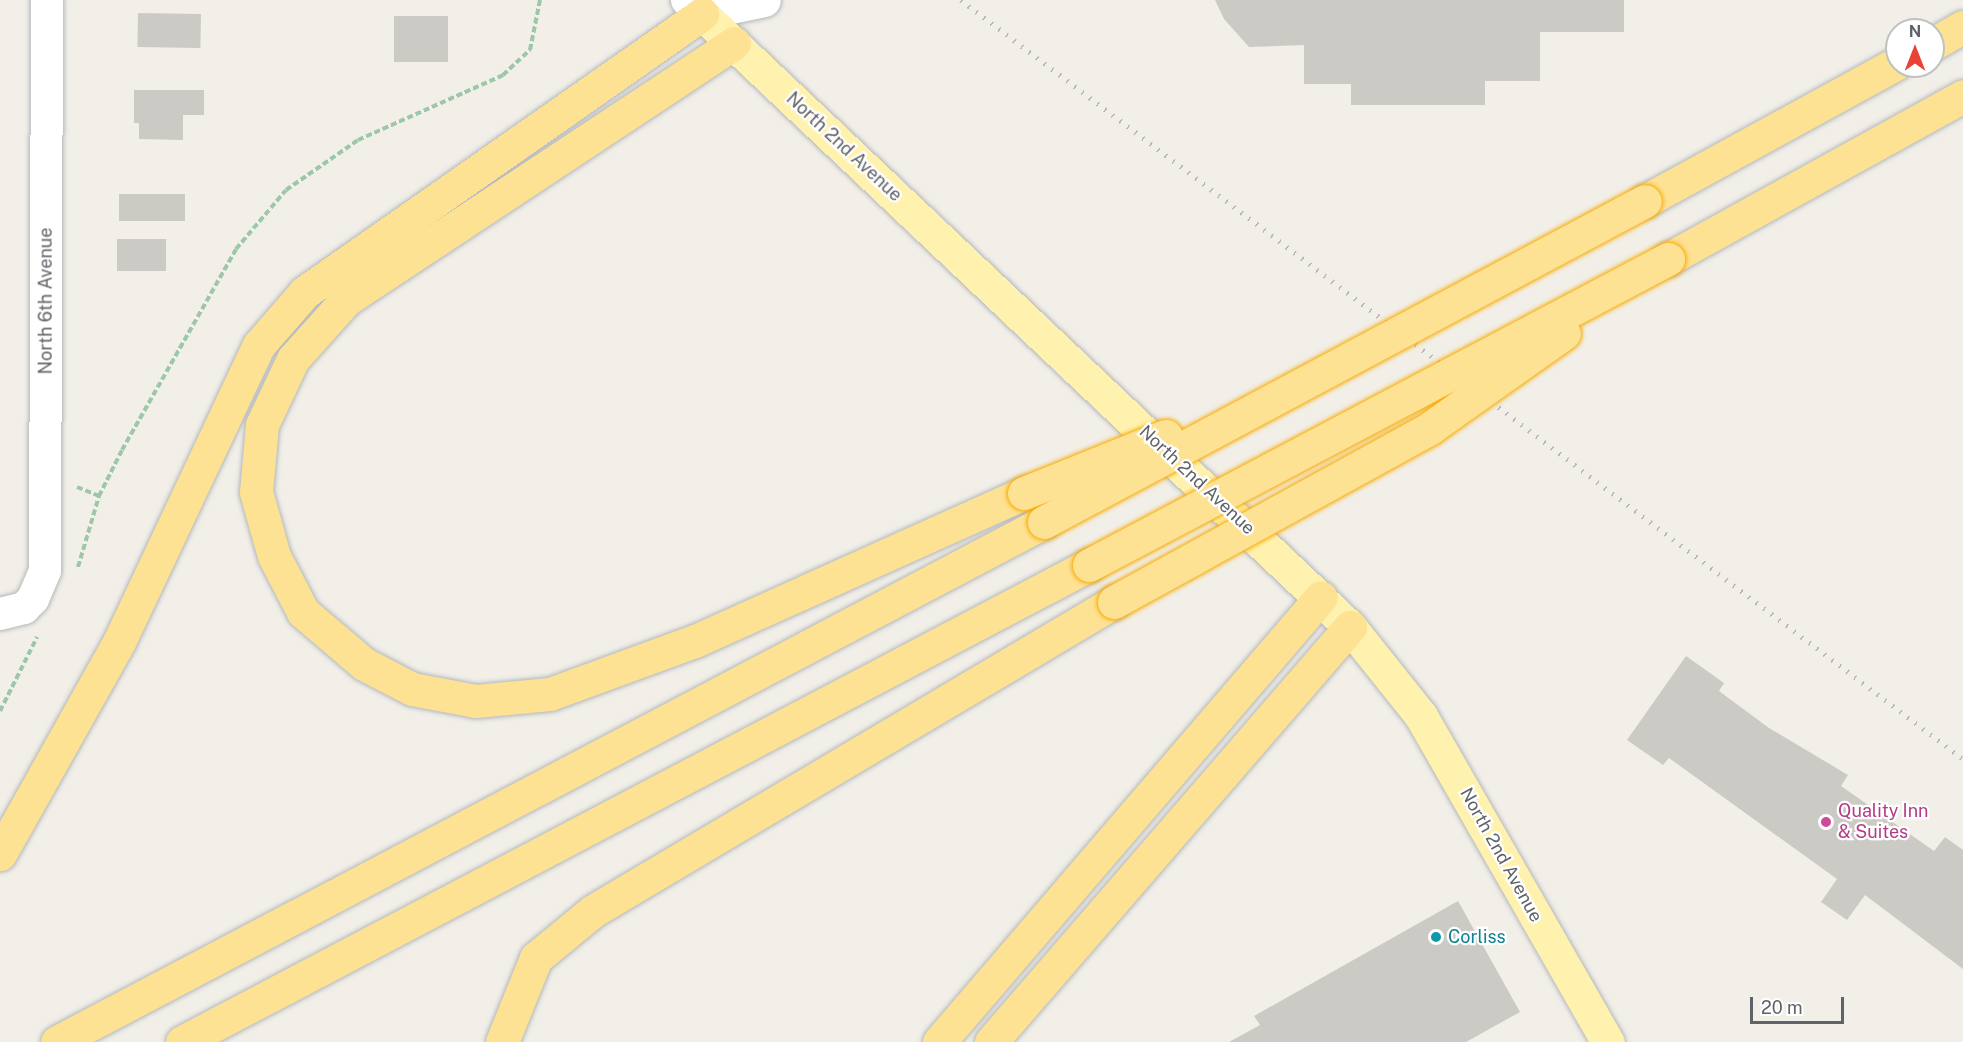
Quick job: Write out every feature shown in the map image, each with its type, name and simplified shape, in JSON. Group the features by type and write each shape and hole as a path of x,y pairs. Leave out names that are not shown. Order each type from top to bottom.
{"highway":[{"path":"0,854 119,642 259,345 305,292 694,7"},
{"path":"1945,37 1963,27"},
{"path":"734,43 346,300 293,360 262,425 256,492 274,556 303,612 364,664 412,689 476,701 550,694 695,641 1024,493 1321,374"},
{"path":"57,1042 1044,522 1645,201 1885,70"},
{"path":"182,1042 1668,259 1963,96"},
{"path":"502,1042 536,958 593,911 1114,602 1430,428 1668,259"},
{"path":"939,1042 1321,597"},
{"path":"991,1042 1350,627"}],"main road":[{"name":"North 2nd Avenue","path":"694,7 1321,597 1350,627 1421,716 1608,1042"}],"street":[{"name":"North 6th Avenue","path":"0,614 24,608 33,599 45,571 47,0"},
{"path":"694,7 765,0"},
{"path":"734,43 765,0"}],"building":[{"path":"1215,0 1624,0 1624,32 1540,32 1540,81 1485,81 1485,105 1351,105 1351,84 1304,84 1304,45 1249,47 1224,19"},
{"path":"138,13 201,14 200,48 137,47"},
{"path":"394,16 448,16 448,62 394,62"},
{"path":"134,90 204,90 204,115 183,115 183,140 139,139 139,123 134,123"},
{"path":"119,194 185,194 185,221 119,221"},
{"path":"117,239 166,239 166,271 117,271"},
{"path":"1686,656 1724,683 1719,691 1769,728 1848,775 1841,786 1934,851 1945,837 1963,850 1963,969 1865,895 1847,920 1821,902 1837,879 1669,758 1663,765 1627,740"},
{"name":"Corliss","path":"1458,901 1520,1012 1466,1042 1229,1042 1260,1025 1254,1016"}],"railway":[{"path":"961,0 1963,759"}],"place":[{"name":"Quality Inn & Suites","path":"1826,822"},
{"name":"Corliss","path":"1436,937"}]}
